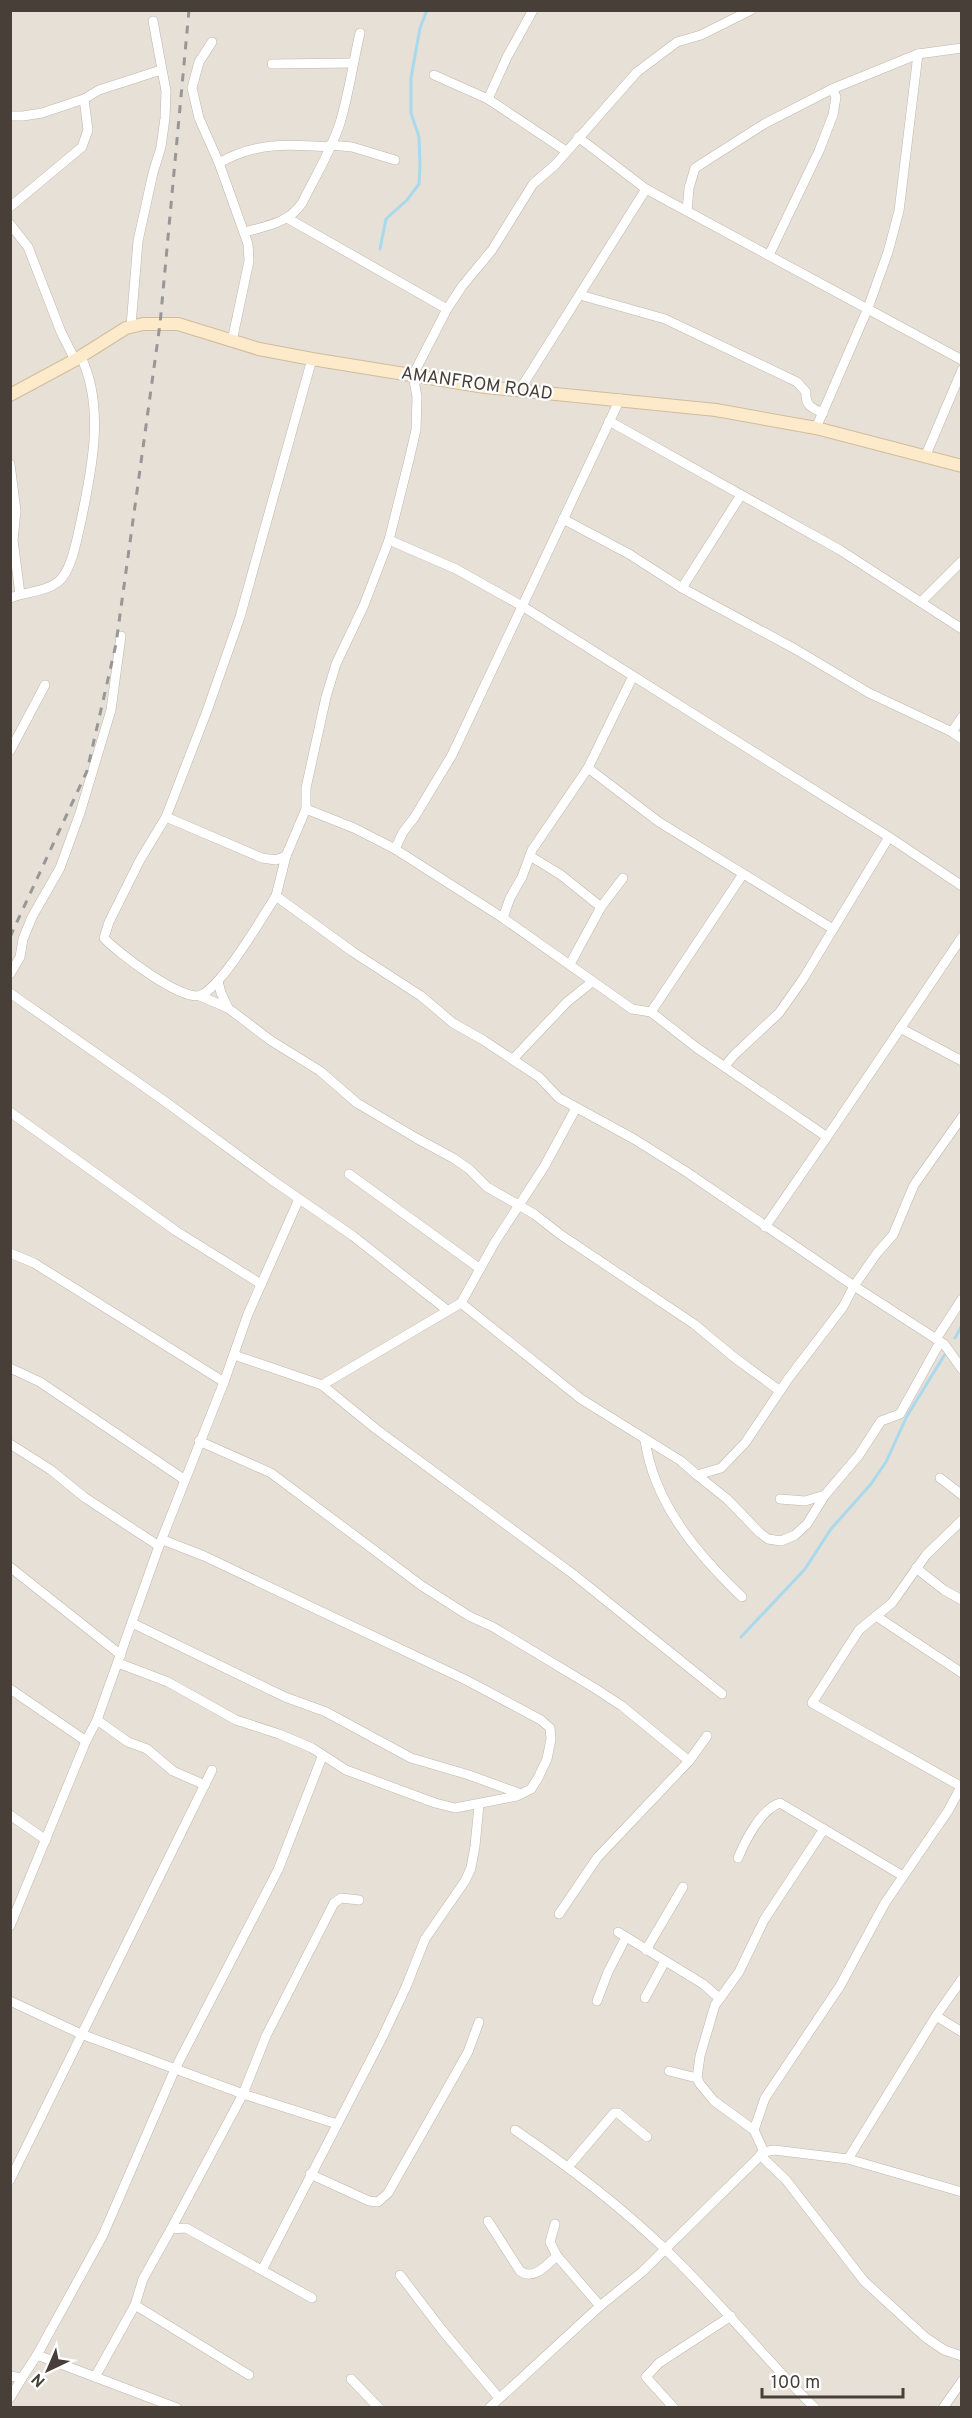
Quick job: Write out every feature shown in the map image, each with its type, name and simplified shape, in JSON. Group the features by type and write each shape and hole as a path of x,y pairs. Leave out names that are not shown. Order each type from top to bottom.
{"street":[{"path":"488,99 507,57 533,10"},
{"path":"200,996 218,981 276,896 286,856 306,809 306,788 326,696 336,664 364,605 389,540 416,430 417,398 413,375 447,309 492,250 533,184 555,165 637,72 677,42 701,35 751,10"},
{"path":"131,326 138,241 161,147 165,118 166,91 153,21"},
{"path":"245,232 287,218 296,212 302,203 339,126 351,86 352,63 360,33"},
{"path":"212,42 199,62 192,88 199,117 245,232 249,261 232,341"},
{"path":"687,211 689,188 695,168 764,124 832,89 918,54 962,48"},
{"path":"816,428 868,308 888,252 898,211 918,54"},
{"path":"272,64 352,63"},
{"path":"10,116 42,113 84,99 99,90 161,70"},
{"path":"434,75 488,99 566,151"},
{"path":"769,255 819,151 833,115 836,97 832,89"},
{"path":"10,207 82,147 88,130 84,99"},
{"path":"578,137 646,189 962,360"},
{"path":"219,163 238,152 291,144 352,147 395,160"},
{"path":"519,391 646,189"},
{"path":"287,218 447,309"},
{"path":"10,224 28,248 61,332 87,371 93,403 92,469 77,540 61,579 54,584 10,598"},
{"path":"580,294 665,319 797,382 806,392 805,400 810,407 823,413"},
{"name":"AMANFROM ROAD","path":"10,395 131,326 178,324 259,349 312,359 519,391 716,410 816,428 962,466"},
{"path":"312,359 240,617 207,711 166,817 140,860 113,913 104,938 178,992 200,996 228,1008 270,1040 320,1071 357,1103 469,1168 487,1187 518,1204 694,1324 780,1391"},
{"path":"925,457 962,370"},
{"path":"394,849 452,755 620,399"},
{"path":"609,421 840,550 962,629"},
{"path":"10,464 16,511 13,540 20,594"},
{"path":"682,588 741,495"},
{"path":"563,519 629,554 682,588 795,649 869,693 952,732 962,740"},
{"path":"389,540 456,569 522,606 889,837 962,886"},
{"path":"921,602 962,561"},
{"path":"10,974 20,957 23,939 32,917 60,868 77,823 111,710 121,636"},
{"path":"503,918 532,850 588,768 633,676"},
{"path":"11,746 45,685"},
{"path":"952,732 962,717"},
{"path":"588,768 659,822 833,929"},
{"path":"306,809 354,828 394,849 503,918 632,1009 651,1012 827,1137"},
{"path":"166,817 262,858 276,860 286,856"},
{"path":"725,1066 779,1013 889,837"},
{"path":"530,856 550,867 602,907"},
{"path":"276,860 284,868"},
{"path":"651,1012 742,874"},
{"path":"570,964 602,907 623,878"},
{"path":"276,896 353,952 421,996 453,1023 539,1077 559,1098 634,1139 938,1340 952,1353 962,1369"},
{"path":"765,1227 962,937"},
{"path":"218,981 220,993 228,1008"},
{"path":"513,1059 567,1002 592,982"},
{"path":"10,993 368,1247 447,1310"},
{"path":"900,1028 962,1060"},
{"path":"322,1385 460,1303 518,1204 544,1167 576,1108"},
{"path":"10,1112 186,1238 261,1284"},
{"path":"697,1475 721,1468 734,1456 831,1324 877,1253 893,1235 914,1185 962,1117"},
{"path":"349,1174 479,1268"},
{"path":"10,1926 86,1741 97,1720 199,1441 261,1284 299,1199"},
{"path":"10,1253 33,1263 224,1382"},
{"path":"460,1303 554,1379 645,1440 681,1461 727,1499 768,1539 781,1541 795,1535 807,1524 825,1495 859,1455 881,1421 900,1414 962,1299"},
{"path":"234,1355 322,1385 385,1436 573,1574 722,1694"},
{"path":"10,1368 40,1382 185,1480"},
{"path":"645,1440 663,1500 673,1518 723,1580 742,1597"},
{"path":"199,1441 271,1473 422,1586 469,1616 493,1627 597,1689 622,1706 689,1761"},
{"path":"10,1444 51,1470 84,1497 161,1543 204,1556 456,1675 541,1720 550,1728 551,1739 546,1759 531,1789 521,1794 479,1805 455,1808 435,1803 345,1770 322,1757 312,1748 236,1720 168,1682 119,1659 10,1567"},
{"path":"940,1478 962,1495"},
{"path":"780,1499 805,1501 825,1495"},
{"path":"754,2130 765,2098 840,1986 885,1903 948,1811 961,1787 812,1703 859,1630 892,1604 916,1568 962,1520"},
{"path":"916,1568 944,1590 962,1600"},
{"path":"876,1616 962,1672"},
{"path":"132,1623 289,1699 326,1712 411,1758 469,1775 521,1794"},
{"path":"10,1689 86,1741"},
{"path":"97,1720 128,1742 147,1749 173,1771 205,1785"},
{"path":"559,1914 597,1858 689,1761 707,1736"},
{"path":"10,2398 37,2355 103,2235 174,2070 278,1870 322,1757"},
{"path":"10,2180 212,1770"},
{"path":"738,1858 747,1836 776,1804 780,1803 903,1876"},
{"path":"262,2270 382,2038 425,1939 468,1875 475,1846 479,1805"},
{"path":"10,1815 46,1840"},
{"path":"697,2078 705,2032 719,1998 730,1987 764,1920 824,1829"},
{"path":"646,1950 683,1887"},
{"path":"95,2377 135,2305 143,2279 243,2094 266,2036 334,1903 341,1898 359,1900"},
{"path":"597,2001 622,1935 703,1984 719,1998"},
{"path":"645,1998 664,1961"},
{"path":"849,2159 936,2016 962,1979"},
{"path":"10,2001 81,2034 174,2070 337,2124"},
{"path":"936,2016 962,2032"},
{"path":"310,2174 369,2201 378,2202 388,2193 468,2052 479,2022"},
{"path":"669,2071 697,2078 714,2101 754,2130 762,2154 786,2180 864,2282 925,2337 944,2350 962,2356"},
{"path":"568,2167 614,2113 618,2113 647,2137"},
{"path":"515,2130 568,2167 665,2248 815,2408"},
{"path":"489,2408 600,2306 642,2272 762,2154 774,2150 849,2159 962,2192"},
{"path":"488,2221 520,2271 527,2276 533,2275 557,2256"},
{"path":"555,2224 550,2242 557,2256 600,2306"},
{"path":"171,2229 186,2228 312,2298"},
{"path":"400,2276 499,2398"},
{"path":"135,2305 249,2375"},
{"path":"674,2408 646,2377 659,2363 731,2316"},
{"path":"37,2355 177,2408"},
{"path":"10,2376 22,2378"},
{"path":"351,2379 379,2408"},
{"path":"943,2408 962,2381"}],"shaded area":[{"path":"11,11 961,11 961,2407 11,2407"}],"waterway":[{"path":"380,249 386,219 407,200 419,184 419,137 411,113 411,78 420,28 427,10"},
{"path":"955,1338 962,1325"},
{"path":"741,1637 805,1569 831,1529 871,1484 886,1462 907,1416 947,1351"}],"railway":[{"path":"10,937 87,771 116,644 160,324 189,10"}]}
